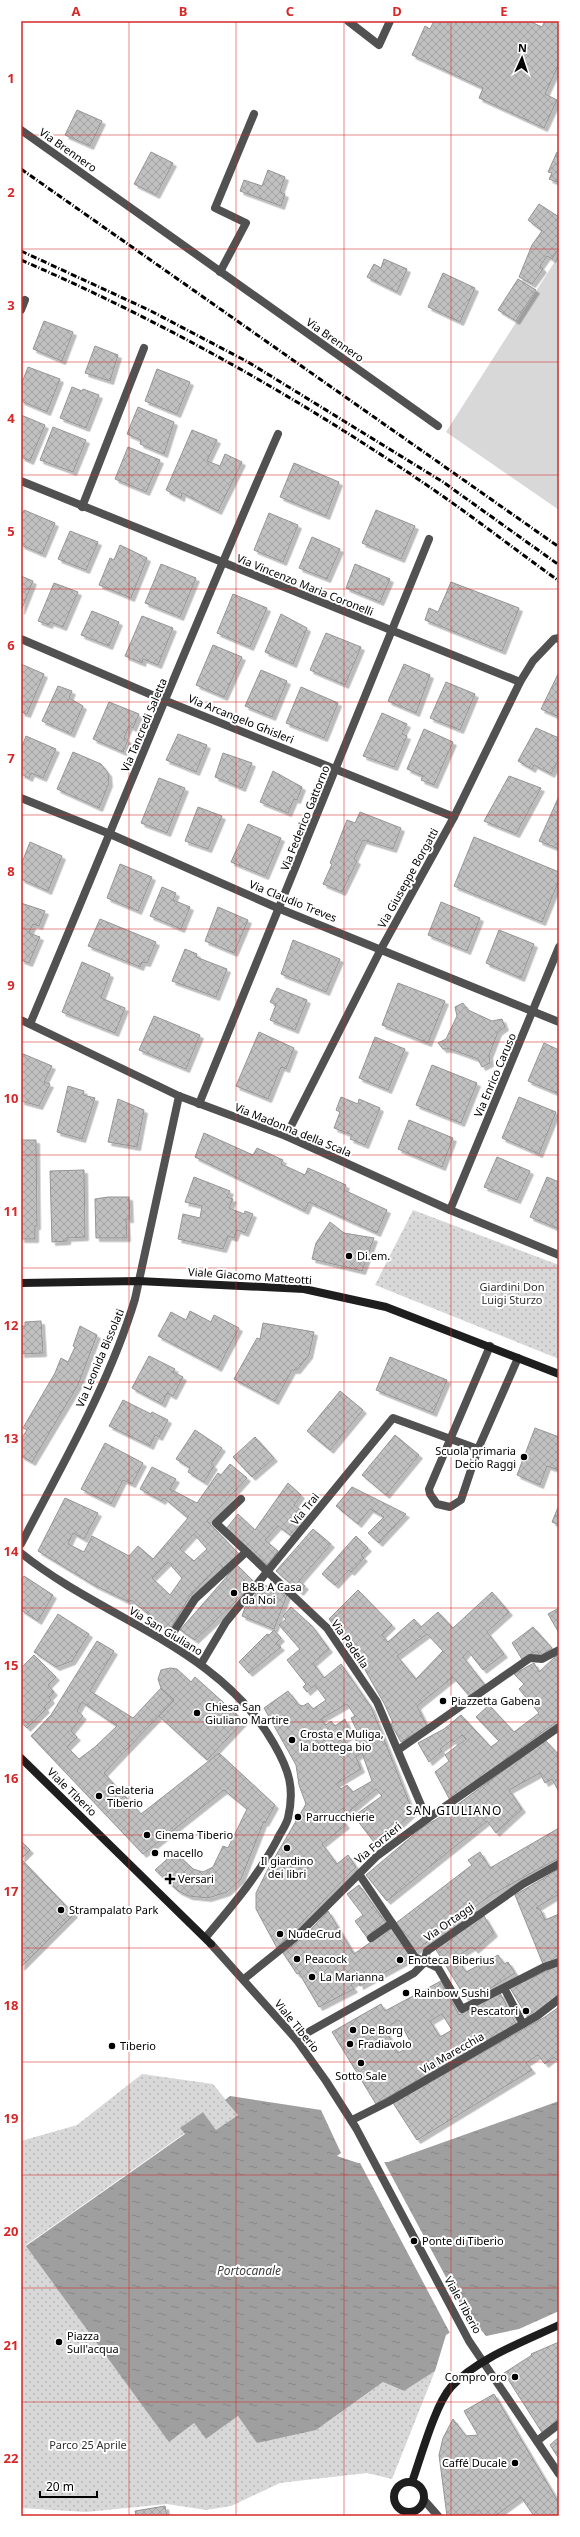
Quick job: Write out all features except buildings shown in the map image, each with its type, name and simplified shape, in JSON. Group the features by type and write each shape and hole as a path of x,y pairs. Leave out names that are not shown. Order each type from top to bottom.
{"street":[{"path":"348,21 378,45 390,21"},
{"path":"220,272 246,223 215,208 254,114"},
{"name":"Via Brennero","path":"21,130 438,426"},
{"path":"21,310 25,300"},
{"path":"82,506 144,348"},
{"name":"Via Tancredi Saletta","path":"30,1024 166,701 222,563 278,434"},
{"name":"Via Vincenzo Maria Coronelli","path":"21,481 391,632 520,682"},
{"name":"Via Federico Gattorno","path":"199,1104 280,909 429,539"},
{"name":"Via Giuseppe Borgatti","path":"286,1136 381,949 454,817 520,682 533,661 554,639 559,638"},
{"name":"Via Arcangelo Ghisleri","path":"21,639 166,701 454,817"},
{"name":"Via Claudio Treves","path":"21,798 110,834 280,909 534,1010 559,1022"},
{"name":"Via Enrico Caruso","path":"450,1210 559,947"},
{"name":"Via Madonna della Scala","path":"21,1020 179,1096 286,1136 450,1210 559,1255"},
{"name":"Via Leonida Bissolati","path":"21,1544 84,1422 125,1331 135,1299 179,1096"},
{"name":"Viale Giacomo Matteotti","path":"21,1283 138,1281 304,1289 386,1307 559,1374"},
{"path":"490,1346 429,1489 430,1494 437,1504 450,1506 461,1500 478,1449 518,1358"},
{"name":"Via Trai","path":"201,1664 226,1622 393,1418 478,1449"},
{"name":"Via Padella","path":"241,1499 216,1523 245,1553 327,1628 377,1702 427,1819"},
{"name":"Via San Giuliano","path":"21,1553 46,1574 167,1642 201,1664 224,1683 261,1720 292,1781 288,1819 265,1863 208,1940"},
{"path":"167,1642 195,1599 245,1553"},
{"path":"398,1750 530,1658 542,1659 559,1650"},
{"name":"Via Forzieri","path":"244,1979 295,1938 377,1856 427,1819 559,1727"},
{"name":"Viale Tiberio","path":"21,1758 208,1940 296,2039 352,2120 461,2327 559,2474"},
{"name":"Via Ortaggi","path":"296,2039 414,1973 424,1963 427,1951 523,1884 559,1864"},
{"path":"359,1874 415,1958 438,1968 462,2009 544,1967 559,1962"},
{"path":"371,1938 392,1923"},
{"path":"504,1988 523,2024"},
{"name":"Via Marecchia","path":"352,2120 388,2102 523,2024 559,1999"},
{"path":"412,2482 441,2404 450,2387 466,2372 559,2325"},
{"path":"537,2441 559,2424"},
{"path":"412,2482 423,2491 424,2500 438,2516"},
{"path":"412,2482 402,2484 396,2491 395,2500 403,2513 414,2511 424,2500"}],"green space":[{"path":"559,255 559,510 446,432"},
{"name":"Giardini Don Luigi Sturzo","path":"413,1210 559,1265 559,1359 375,1285"},
{"name":"Parco 25 Aprile","path":"142,2074 213,2084 238,2115 216,2130 203,2112 181,2128 185,2133 26,2245 194,2423 206,2439 238,2416 316,2430 383,2382 404,2391 435,2371 392,2479 367,2473 280,2483 231,2506 206,2510 167,2504 86,2512 21,2508 21,2141 77,2125"}],"water":[{"name":"Portocanale","path":"230,2096 321,2110 341,2153 337,2156 358,2163 388,2162 559,2101 559,2311 519,2329 486,2336 472,2319 446,2335 435,2371 404,2391 383,2382 316,2430 257,2443 238,2416 206,2439 194,2423 169,2442 26,2246 185,2134 180,2128 203,2112 216,2130 238,2115 225,2100"}],"pier":[{"name":"Ponte di Tiberio","path":"383,2160 470,2322 450,2333 359,2161"}],"railway":[{"path":"21,169 559,547"},
{"path":"21,251 149,310 248,362 443,482 559,565"},
{"path":"21,260 75,284 181,337 284,394 335,425 434,490 559,581"}],"place":[{"name":"Di.em.","path":"349,1256"},
{"name":"Scuola primaria Decio Raggi","path":"524,1457"},
{"name":"B&B A Casa da Noi","path":"234,1593"},
{"name":"Piazzetta Gabena","path":"443,1701"},
{"name":"Chiesa San Giuliano Martire","path":"197,1713"},
{"name":"Crosta e Muliga, la bottega bio","path":"292,1740"},
{"name":"Gelateria Tiberio","path":"99,1796"},
{"name":"Parrucchierie","path":"298,1817"},
{"name":"Cinema Tiberio","path":"147,1835"},
{"name":"Il giardino dei libri","path":"287,1848"},
{"name":"macello","path":"155,1853"},
{"name":"Versari","path":"170,1879"},
{"name":"Strampalato Park","path":"61,1910"},
{"name":"NudeCrud","path":"280,1934"},
{"name":"Peacock","path":"297,1959"},
{"name":"Enoteca Biberius","path":"400,1960"},
{"name":"La Marianna","path":"312,1977"},
{"name":"Rainbow Sushi","path":"406,1993"},
{"name":"Pescatori","path":"526,2011"},
{"name":"De Borg","path":"353,2030"},
{"name":"Fradiavolo","path":"350,2044"},
{"name":"Tiberio","path":"112,2046"},
{"name":"Sotto Sale","path":"361,2063"},
{"name":"Ponte di Tiberio","path":"414,2241"},
{"name":"Piazza Sull'acqua","path":"59,2342"},
{"name":"Compro oro","path":"515,2377"},
{"name":"Caffé Ducale","path":"515,2463"}],"district":[{"name":"SAN GIULIANO","path":"454,1811"}]}
